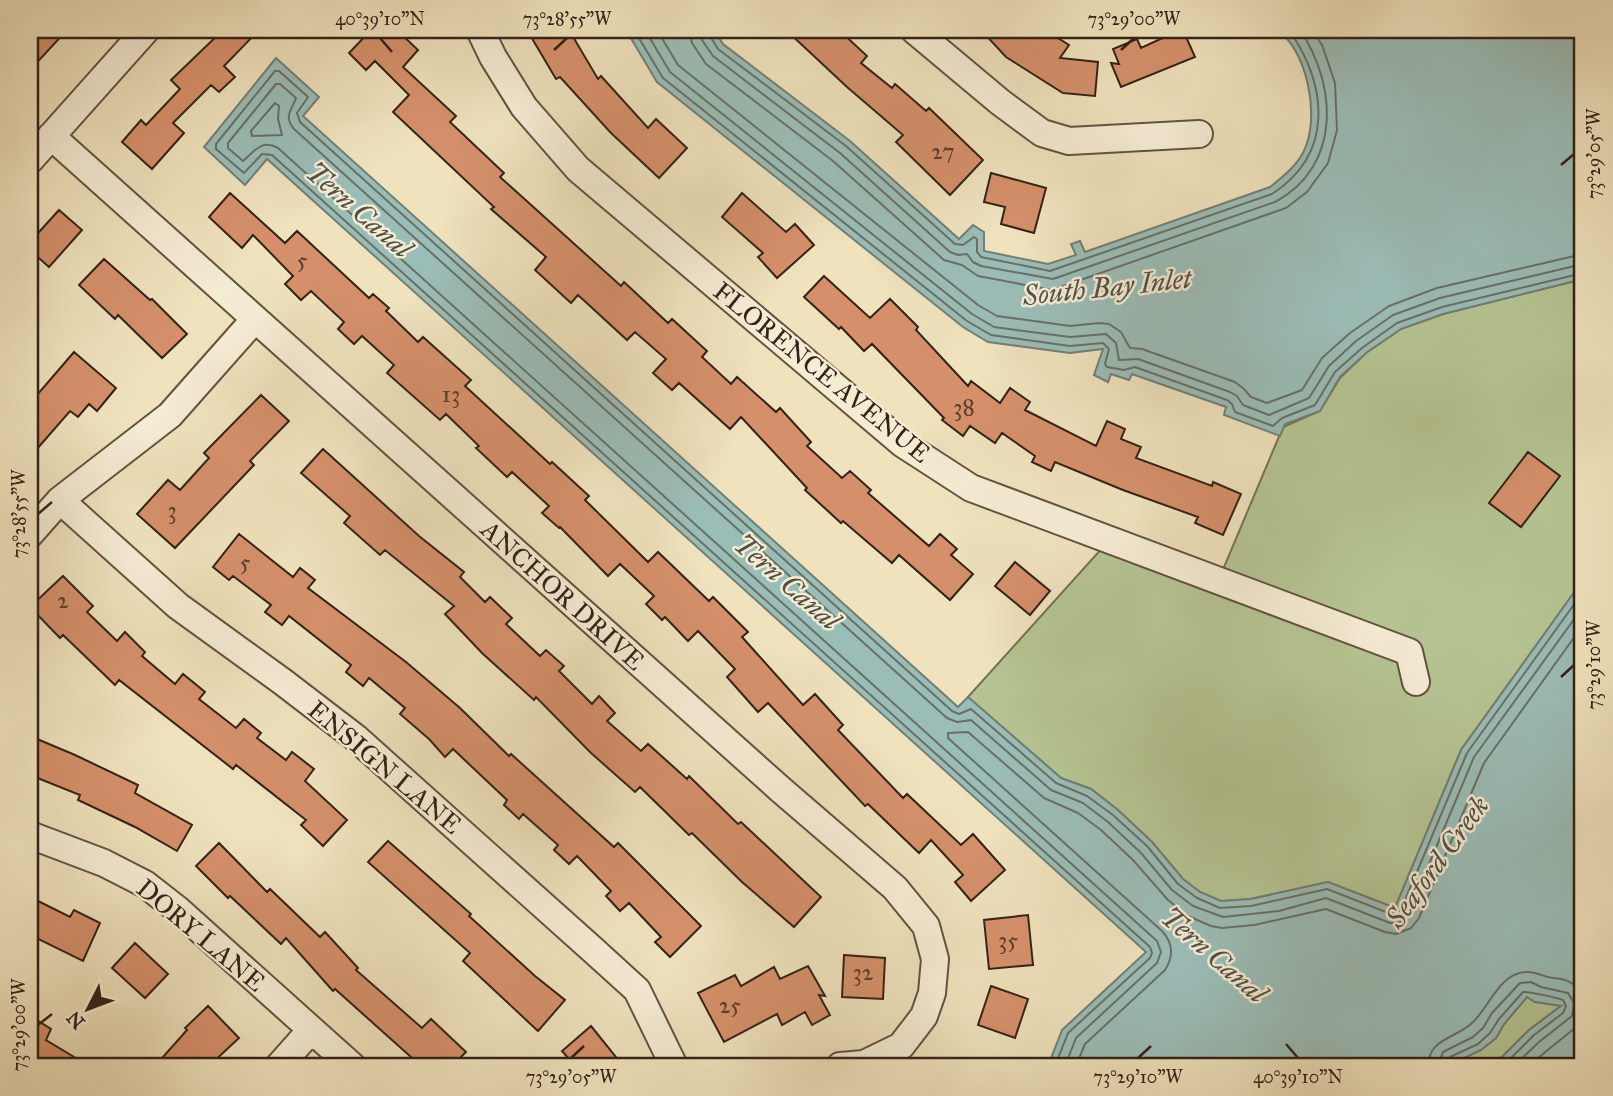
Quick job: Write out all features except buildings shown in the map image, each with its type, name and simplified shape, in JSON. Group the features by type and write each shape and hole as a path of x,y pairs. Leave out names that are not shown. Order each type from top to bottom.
{"street":[{"path":"30,160 146,30"},
{"name":"FLORENCE AVENUE","path":"480,30 493,57 524,107 578,169 915,451 971,488 1409,652 1416,682"},
{"path":"914,30 1000,102 1042,133 1069,141 1199,134"},
{"name":"ANCHOR DRIVE","path":"51,136 894,888 926,926 935,958 932,993 924,1016 901,1046 864,1064 840,1066"},
{"path":"30,534 60,500 170,415 254,319"},
{"name":"ENSIGN LANE","path":"60,500 178,606 356,738 611,966 637,990 674,1066"},
{"name":"DORY LANE","path":"30,835 104,863 145,884 177,909 352,1066"},
{"path":"279,1066 311,1030"}],"green space":[{"path":"1583,279 1583,580 1461,750 1395,908 1328,882 1251,899 1221,901 1200,892 1183,879 1152,842 1118,810 1091,789 1061,778 968,697 1104,546 1214,591 1283,427 1320,411 1340,378 1366,353 1401,329 1443,314"},
{"path":"1527,997 1535,1002 1562,1005 1529,1030 1493,1066 1447,1066 1481,1050 1496,1038"}],"water":[{"name":"South Bay Inlet","path":"626,30 714,30 723,44 850,141 959,239 973,225 984,232 984,251 1048,264 1076,255 1071,244 1080,241 1085,252 1270,187 1291,169 1300,158 1310,132 1310,100 1303,68 1288,40 1278,30 1583,30 1583,279 1443,314 1401,329 1366,353 1340,377 1320,411 1285,424 1280,436 1224,415 1226,407 1132,374 1129,380 1111,374 1108,382 1094,375 1103,349 1070,353 988,342 963,327 657,82"},
{"path":"276,58 319,97 303,116 958,707 968,697 1061,778 1091,789 1118,810 1152,842 1183,879 1200,892 1221,901 1251,899 1328,882 1395,908 1461,750 1583,580 1583,1066 1493,1066 1529,1030 1561,1006 1535,1002 1527,997 1496,1038 1481,1050 1447,1066 1048,1066 1062,1030 1146,952 267,159 245,185 204,147"}],"water label":[{"name":"Tern Canal","path":"359,210"},
{"name":"Tern Canal","path":"787,582"},
{"name":"Seaford Creek","path":"1437,862"},
{"name":"Tern Canal","path":"1214,955"}]}
